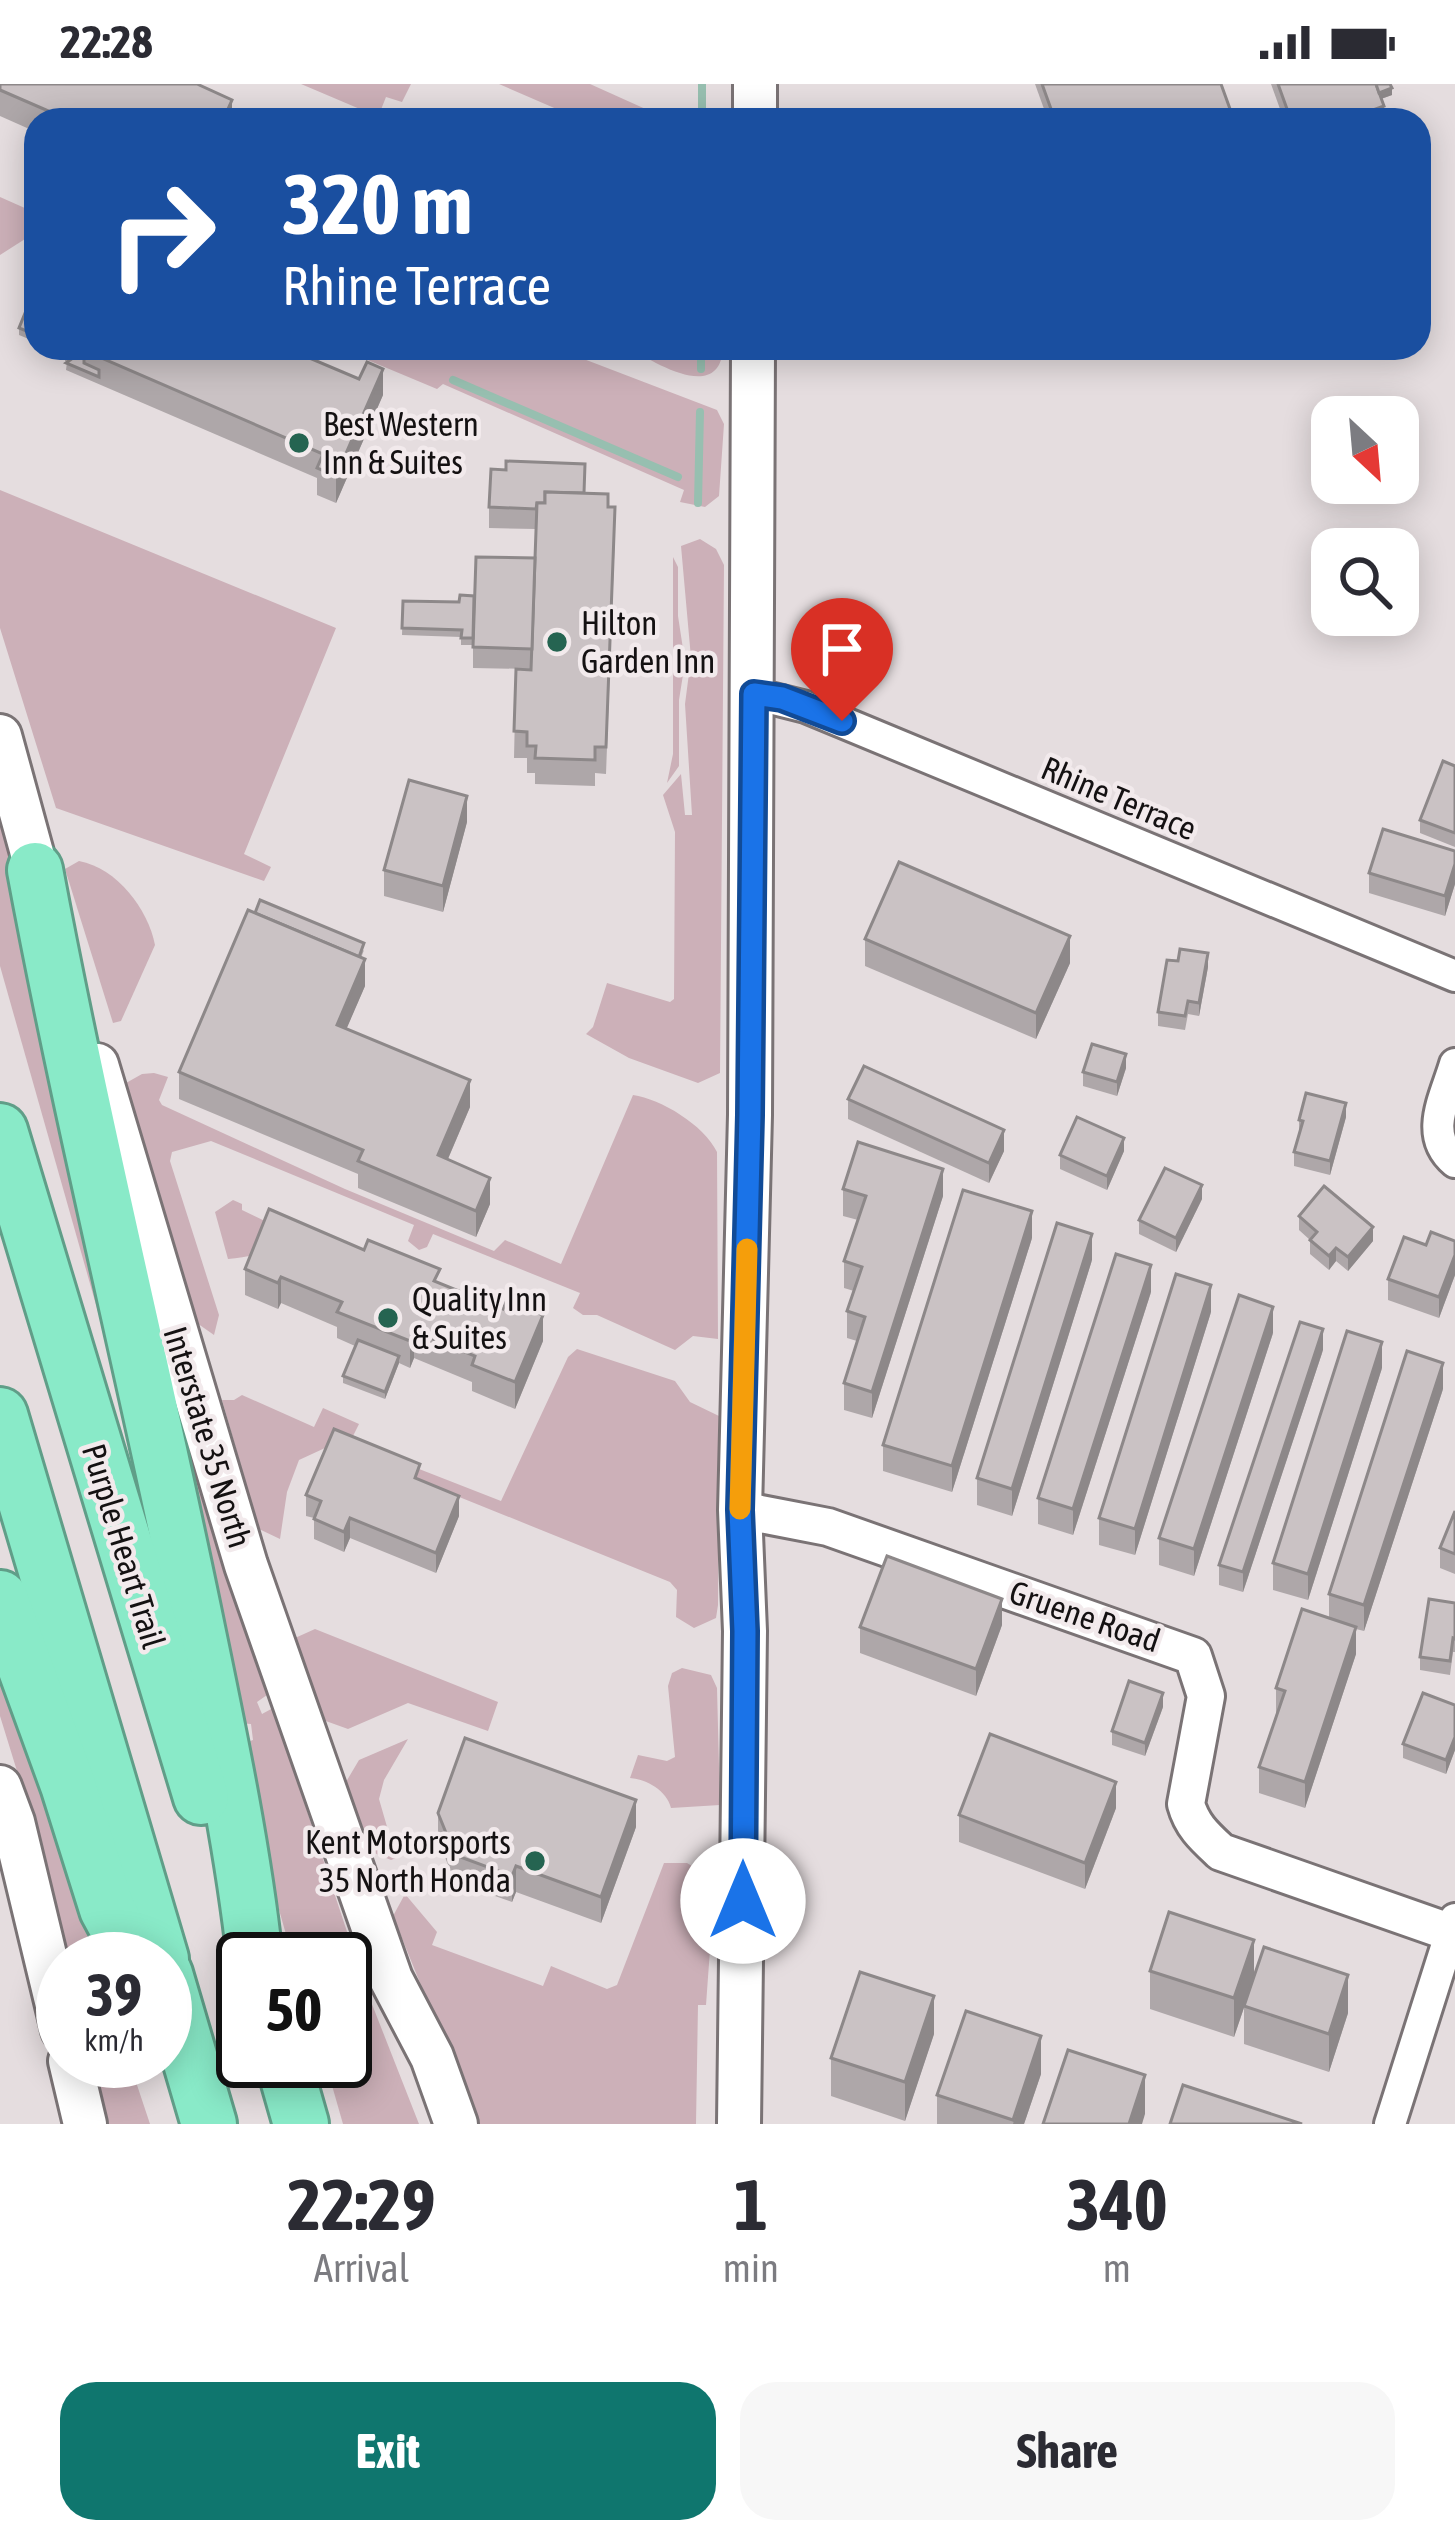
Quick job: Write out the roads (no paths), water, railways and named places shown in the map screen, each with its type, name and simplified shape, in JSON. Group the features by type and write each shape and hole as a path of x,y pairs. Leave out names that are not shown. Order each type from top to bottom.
{"highway":[{"path":"35,870 66,1036 96,1152 220,1743 252,1932"},
{"name":"Purple Heart Trail","path":"0,1131 175,1716 246,1932"},
{"path":"0,1415 153,1932"},
{"path":"0,1598 107,1909 119,1932"},
{"path":"192,2068 209,2124"},
{"path":"292,2088 302,2124"}],"main road":[{"path":"739,2124 745,1655 740,1510 749,1139 753,360"},
{"name":"Interstate 35 North","path":"0,736 35,870 246,1565 391,1978 432,2057 456,2124"},
{"path":"0,1787 39,1932"},
{"path":"76,2088 85,2124"}],"street":[{"name":"Rhine Terrace","path":"754,694 806,706 1455,976"},
{"path":"1448,1155 1436,1127 1455,1064"},
{"name":"Gruene Road","path":"740,1510 828,1527 1193,1656 1206,1696 1186,1804 1190,1820 1202,1834 1221,1852 1454,1929"},
{"path":"1390,2124 1454,1929"}],"waterway":[{"path":"702,84 702,108"},
{"path":"701,360 701,369"},
{"path":"453,380 678,477"},
{"path":"698,503 700,412"}],"place":[{"name":"Best Western Inn & Suites","path":"299,443"},
{"name":"Hilton Garden Inn","path":"557,642"},
{"name":"Quality Inn & Suites","path":"388,1318"},
{"name":"Kent Motorsports 35 North Honda","path":"535,1861"}]}
